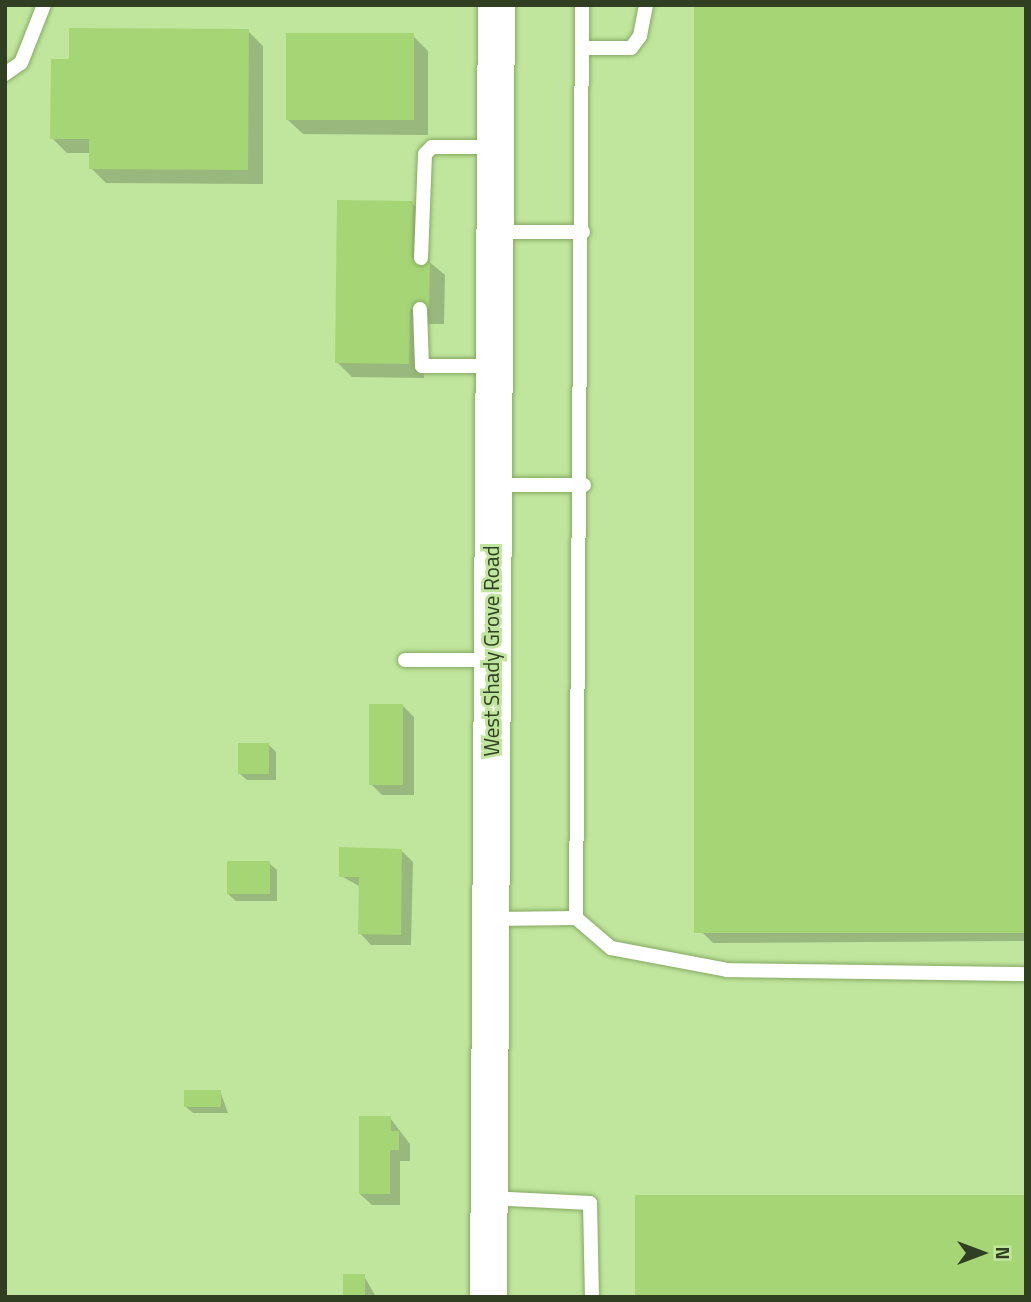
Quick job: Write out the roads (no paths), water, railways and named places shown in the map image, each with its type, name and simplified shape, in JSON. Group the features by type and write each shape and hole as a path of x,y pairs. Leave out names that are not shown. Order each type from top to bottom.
{"main road":[{"name":"West Shady Grove Road","path":"488,1297 496,5"}],"lane":[{"path":"5,74 21,64 44,5"},
{"path":"576,918 584,485 582,5"},
{"path":"583,48 631,47 640,36 646,5"},
{"path":"421,258 425,154 432,146 495,147"},
{"path":"494,232 583,232"},
{"path":"420,309 422,366 493,366"},
{"path":"492,485 584,485"},
{"path":"405,660 491,660"},
{"path":"489,919 576,918 611,948 727,970 1026,974"},
{"path":"488,1198 590,1203 592,1297"}]}
